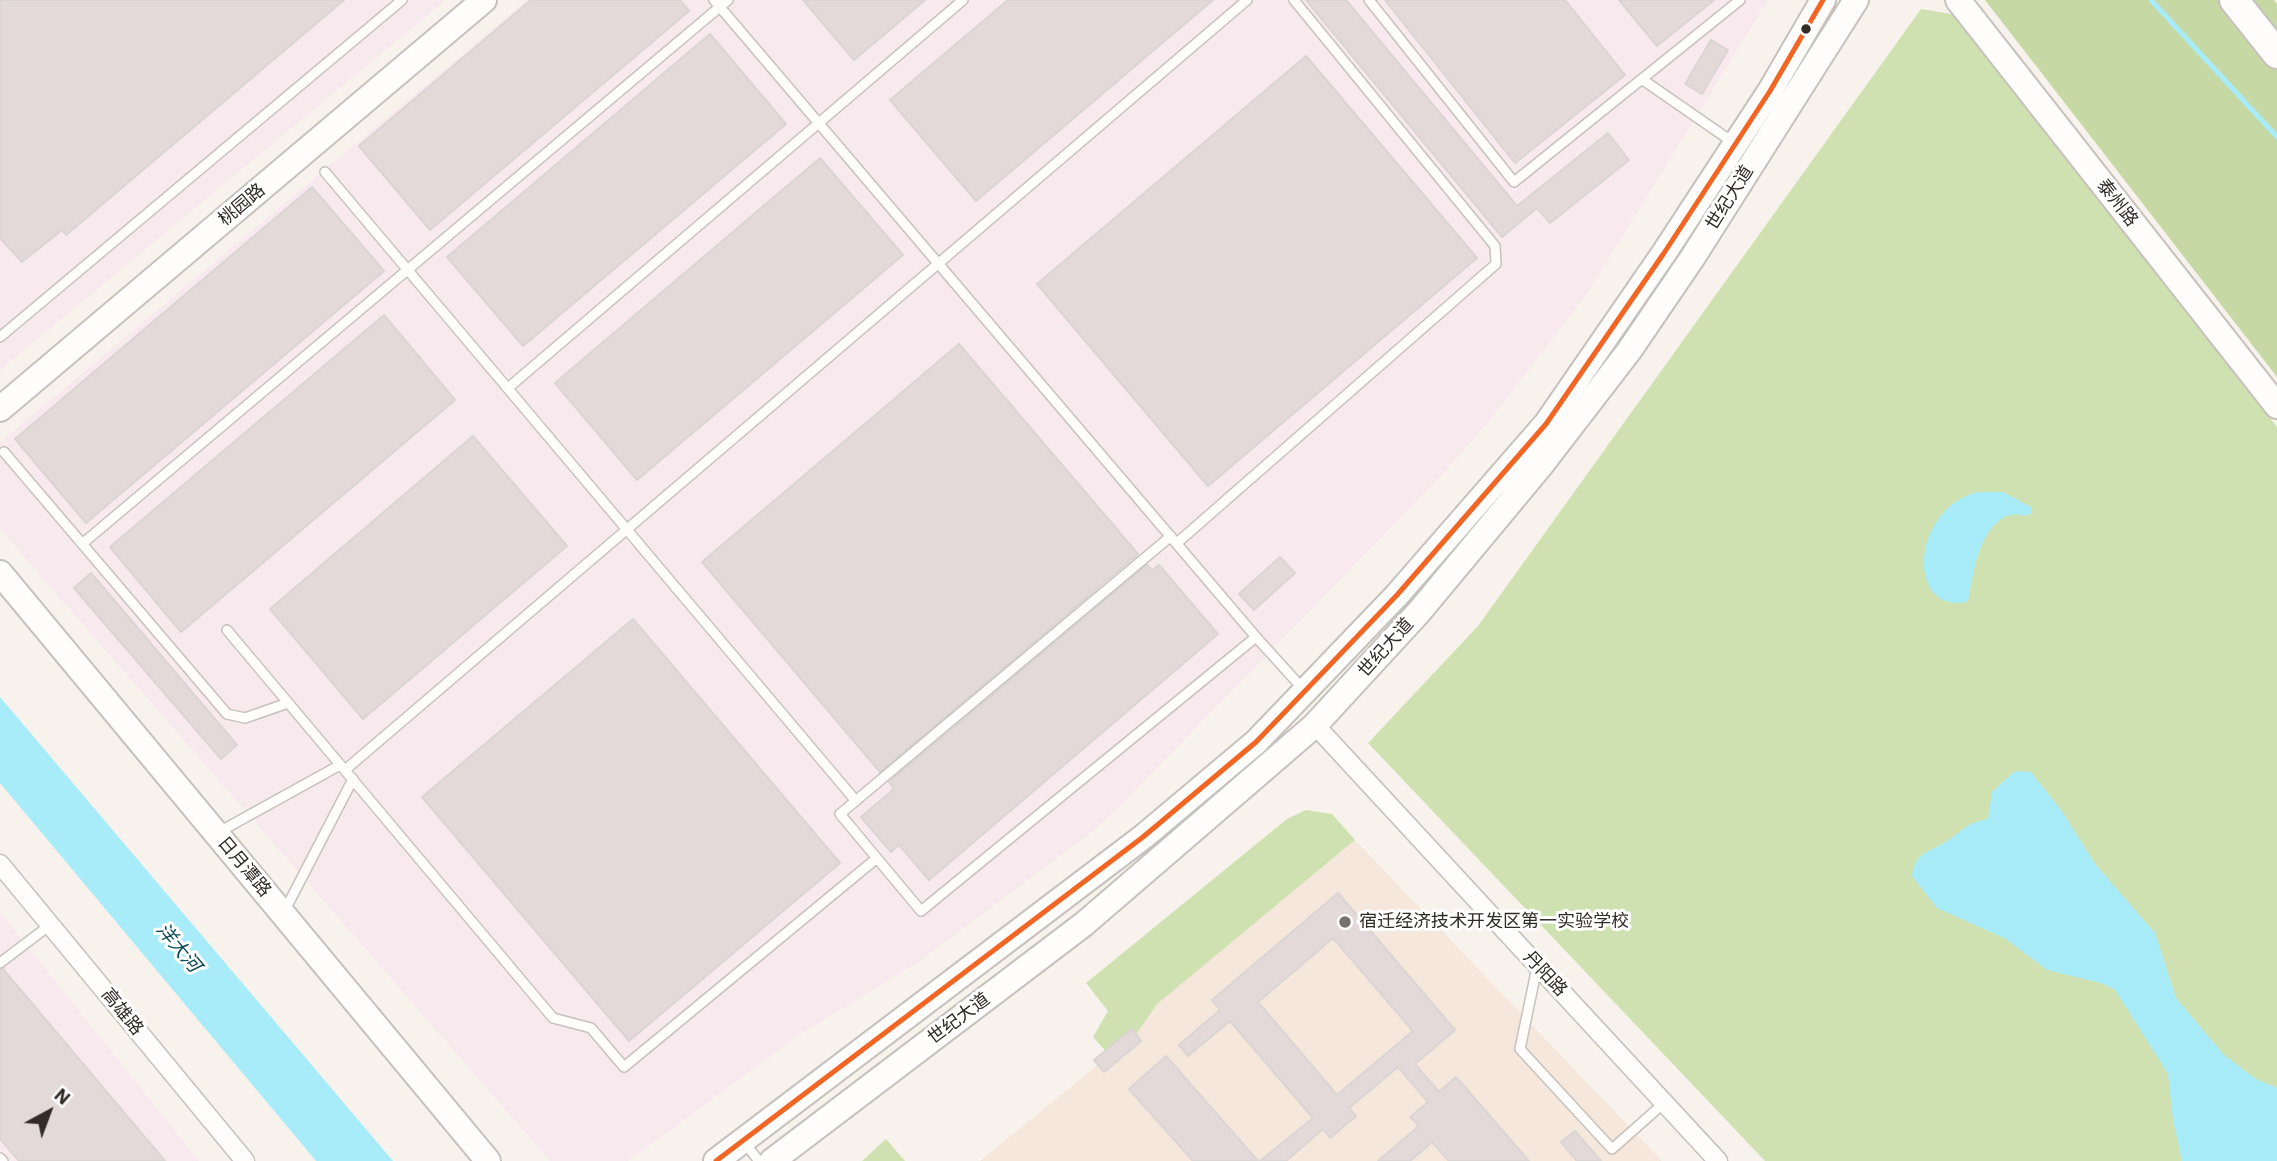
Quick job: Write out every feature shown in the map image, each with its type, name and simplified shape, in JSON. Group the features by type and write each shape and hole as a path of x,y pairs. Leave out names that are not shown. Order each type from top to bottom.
{"main road":[{"path":"2234,0 2277,54"}],"street":[{"name":"桃园路","path":"0,409 484,0"},
{"name":"世纪大道","path":"716,1161 1143,837 1256,742 1396,596 1546,424 1735,144 1823,0"},
{"name":"世纪大道","path":"772,1161 1084,923 1315,724 1419,612 1542,464 1629,351 1689,263 1856,0"},
{"name":"泰州路","path":"1958,0 2277,406"},
{"name":"日月潭路","path":"0,573 488,1161"},
{"name":"丹阳路","path":"1315,724 1718,1161"},
{"name":"高雄路","path":"0,864 245,1161"}],"lane":[{"path":"0,337 402,0"},
{"path":"82,544 408,270 717,4 728,0"},
{"path":"508,388 963,0"},
{"path":"216,833 342,767 627,529 1247,0"},
{"path":"1256,637 921,911 840,814 1174,540 1496,264 1495,246 1294,0"},
{"path":"1368,0 1514,183 1740,0"},
{"path":"717,4 1256,637 1305,691"},
{"path":"1643,80 1735,144"},
{"path":"325,172 856,801"},
{"path":"1667,248 1689,263"},
{"path":"4,452 227,714 245,718 288,703"},
{"path":"227,630 553,1018 591,1028 624,1067 877,858"},
{"path":"283,914 352,779"},
{"path":"0,963 50,925"},
{"path":"1537,965 1520,1049 1612,1149 1664,1103"},
{"path":"743,1141 758,1161"}],"shaded area":[{"path":"0,0 446,0 0,370"},
{"path":"527,0 1768,0 1588,292 1491,419 1441,476 1119,807 1092,832 917,963 802,1033 628,1161 550,1161 0,529 0,442"},
{"name":"宿迁经济技术开发区第一实验学校","path":"1355,840 1662,1161 980,1161 1137,1033 1156,1004"},
{"path":"0,912 199,1161 0,1161"}],"green space":[{"path":"1985,0 2274,0 2277,4 2277,377"},
{"path":"1921,9 1957,15 2277,427 2277,1161 1765,1161 1368,743 1478,626"},
{"path":"1306,810 1332,814 1355,840 1157,1004 1137,1033 1110,1056 1093,1037 1108,1011 1086,983 1287,819"},
{"path":"886,1139 905,1161 862,1161"}],"water":[{"path":"1977,492 2003,492 2031,507 2031,514 2010,515 1991,529 1979,552 1968,602 1948,602 1934,593 1926,578 1924,559 1928,538 1939,519 1955,502"},
{"name":"洋大河","path":"0,697 393,1161 316,1161 0,783"},
{"path":"2015,771 2031,772 2061,810 2096,865 2155,933 2176,998 2224,1055 2256,1079 2277,1088 2277,1161 2182,1161 2173,1120 2168,1074 2115,990 2101,983 2047,970 2006,939 1937,908 1912,876 1916,863 1923,855 1969,825 1988,819 1992,792"}],"building":[{"path":"0,0 344,0 66,235 62,230 22,262 0,238"},
{"path":"531,0 680,0 689,11 430,230 359,146"},
{"path":"803,0 925,0 854,60"},
{"path":"1008,0 1213,0 976,201 890,100"},
{"path":"1306,0 1346,0 1517,206 1608,133 1629,160 1550,223 1537,208 1502,237"},
{"path":"1385,0 1565,0 1625,75 1515,163"},
{"path":"1619,0 1714,0 1657,46"},
{"path":"710,34 786,124 523,346 447,257"},
{"path":"1711,40 1728,50 1702,94 1685,84"},
{"path":"1306,56 1477,258 1208,486 1037,284"},
{"path":"820,158 903,255 637,480 555,383"},
{"path":"312,187 384,271 86,523 15,439"},
{"path":"384,315 455,400 181,632 110,547"},
{"path":"959,344 1138,554 880,772 702,562"},
{"path":"473,436 567,546 363,719 270,609"},
{"path":"1280,557 1295,573 1254,610 1239,594"},
{"path":"1147,565 1152,570 1159,565 1218,634 929,880 899,845 891,852 861,817 894,789 889,782"},
{"path":"91,573 237,745 221,759 74,588"},
{"path":"633,619 840,863 629,1041 422,797"},
{"path":"1338,893 1455,1030 1415,1064 1439,1092 1456,1077 1529,1161 1449,1161 1432,1142 1410,1161 1378,1161 1419,1126 1410,1117 1428,1102 1398,1067 1349,1108 1356,1116 1330,1138 1323,1129 1286,1161 1260,1161 1313,1118 1230,1021 1188,1056 1179,1045 1220,1010 1212,1000","holes":["1333,938 1413,1031 1337,1095 1258,1002"]},
{"path":"3,969 165,1161 19,1161 0,1139 0,970"},
{"path":"1132,1029 1141,1041 1104,1072 1094,1060"},
{"path":"1166,1056 1258,1161 1193,1161 1129,1089"},
{"path":"1575,1131 1601,1161 1577,1161 1561,1142"}],"waterway":[{"path":"2151,0 2277,137"}],"transit line":[{"path":"716,1161 1143,837 1256,742 1397,595 1546,424 1664,253 1770,91 1823,0"}],"place":[{"name":"宿迁经济技术开发区第一实验学校","path":"1345,922"}]}
